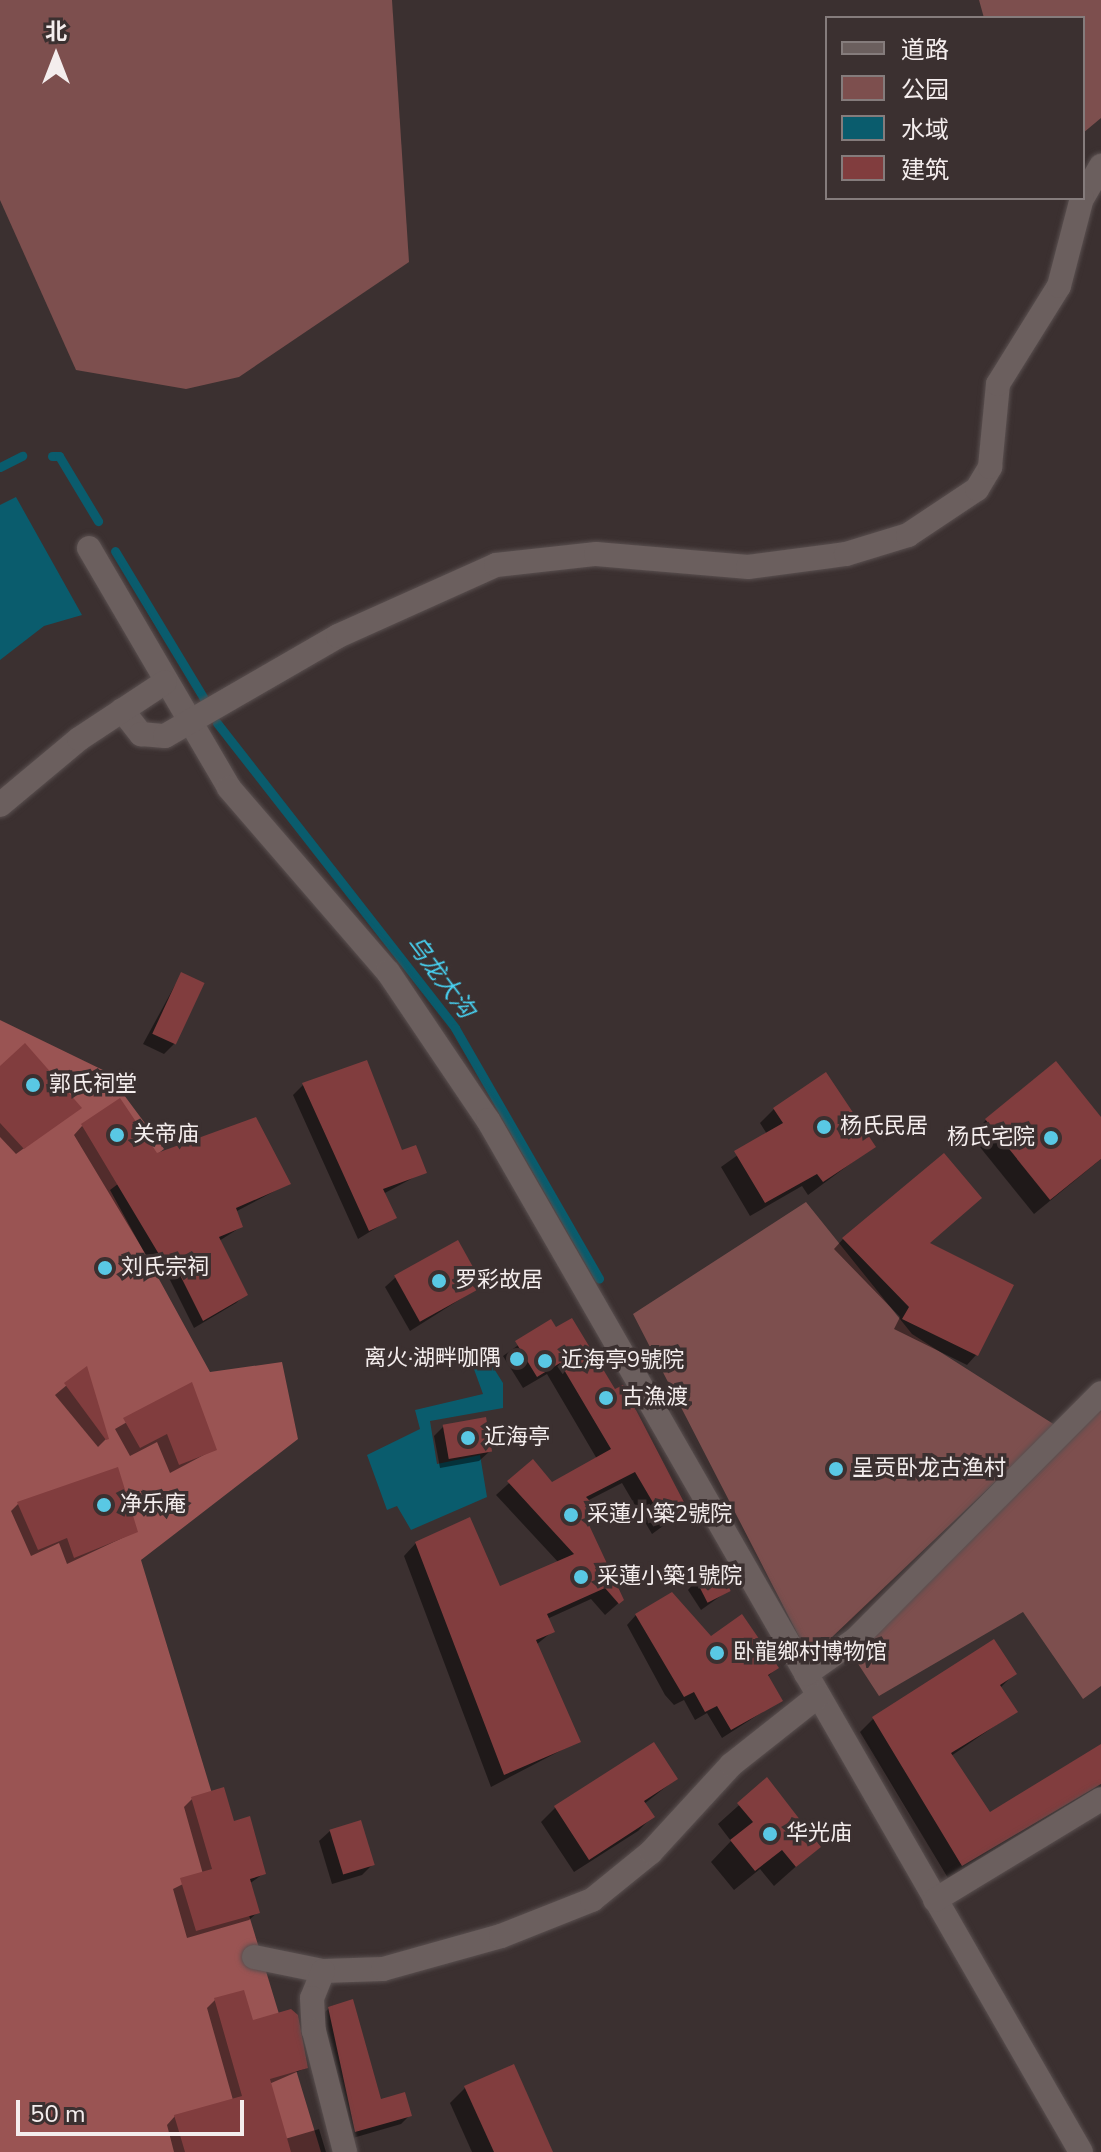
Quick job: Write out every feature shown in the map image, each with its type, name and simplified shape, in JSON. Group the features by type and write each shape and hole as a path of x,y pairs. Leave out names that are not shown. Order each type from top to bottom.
{"street":[{"path":"1085,194 1101,166"},
{"path":"122,710 133,728 154,738 191,725 338,636 496,565 596,554 748,567 869,549 908,535 977,489 990,467 998,384 1059,286 1082,200"},
{"path":"89,548 165,682 253,822 388,972 440,1044 1081,2152"},
{"path":"0,805 122,710 165,682"},
{"path":"806,1674 856,1639 1101,1393"},
{"path":"254,1957 323,1971 423,1960 592,1900 651,1852 731,1765 818,1696"},
{"path":"935,1900 1101,1799"},
{"path":"323,1971 312,1998 314,2031 345,2152"}],"green space":[{"path":"0,0 392,0 409,262 239,377 186,389 76,370 0,200"},
{"path":"979,0 1101,0 1101,118 1085,131 1085,16 983,16"},
{"path":"806,1202 912,1334 1055,1425 810,1658 633,1314"},
{"path":"1101,1410 1101,1686 1083,1699 1023,1612 879,1696 851,1653"}],"shaded area":[{"path":"0,1020 107,1072 164,1149 110,1190 210,1372 282,1362 298,1439 141,1560 321,2152 0,2152"}],"water":[{"path":"16,497 82,615 44,626 0,660 0,505"},
{"path":"486,1356 503,1383 503,1408 430,1421 437,1464 480,1455 487,1497 411,1530 397,1506 387,1510 367,1455 420,1429 415,1410 483,1394 471,1361"}],"building":[{"path":"181,972 205,983 176,1045 152,1034"},
{"name":"郭氏祠堂","path":"25,1043 82,1108 24,1149 0,1123 0,1066"},
{"path":"367,1060 402,1150 416,1145 427,1173 383,1189 397,1218 369,1231 302,1083"},
{"name":"杨氏宅院","path":"1056,1061 1101,1117 1101,1159 1050,1200 985,1119"},
{"name":"杨氏民居","path":"826,1072 876,1147 823,1182 817,1174 765,1203 734,1151 783,1123 773,1108"},
{"path":"120,1098 157,1153 256,1117 291,1184 236,1208 243,1227 219,1237 248,1295 203,1321 176,1267 169,1271 81,1124"},
{"path":"944,1153 982,1198 930,1243 1014,1285 978,1356 902,1319 909,1307 842,1238"},
{"name":"罗彩故居","path":"458,1240 484,1286 420,1322 394,1275"},
{"path":"572,1318 615,1389 623,1385 688,1510 665,1523 635,1472 586,1497 602,1514 589,1525 624,1600 619,1604 605,1588 547,1614 555,1632 536,1640 581,1742 504,1775 415,1542 470,1517 500,1586 574,1554 507,1481 533,1459 552,1482 611,1449 560,1363 537,1377 515,1341 551,1319 556,1327"},
{"path":"87,1366 109,1439 106,1440 64,1383"},
{"path":"192,1382 217,1450 179,1465 167,1434 140,1448 123,1418"},
{"name":"近海亭","path":"486,1417 492,1451 449,1459 443,1425"},
{"path":"118,1467 138,1532 74,1558 67,1538 38,1550 17,1502"},
{"path":"718,1566 731,1591 708,1603 695,1578"},
{"path":"672,1592 711,1636 742,1614 779,1668 768,1675 783,1701 731,1730 717,1706 705,1712 694,1692 684,1697 635,1614"},
{"path":"994,1639 1017,1674 1000,1685 1018,1712 951,1753 990,1812 1101,1744 1101,1784 962,1866 872,1717"},
{"path":"654,1742 678,1779 644,1801 655,1817 589,1860 554,1806"},
{"name":"华光庙","path":"767,1777 821,1847 796,1867 782,1850 755,1871 730,1840 753,1822 737,1803"},
{"path":"224,1787 234,1821 250,1816 266,1874 250,1879 260,1913 196,1931 180,1878 212,1869 191,1797"},
{"path":"361,1820 375,1865 343,1875 329,1830"},
{"path":"244,1990 253,2020 291,2009 298,2015 308,2068 270,2079 291,2152 185,2152 174,2115 242,2096 214,1998"},
{"path":"353,1999 381,2099 405,2092 412,2116 355,2132 328,2007"},
{"path":"514,2064 553,2152 494,2152 464,2086"}],"waterway":[{"name":"乌龙大沟","path":"0,467 22,456"},
{"name":"乌龙大沟","path":"52,456 59,456 98,521"},
{"name":"乌龙大沟","path":"115,551 206,702"},
{"name":"乌龙大沟","path":"217,723 455,1028 599,1278"}],"place":[{"name":"郭氏祠堂","path":"33,1085"},
{"name":"杨氏民居","path":"824,1127"},
{"name":"关帝庙","path":"117,1135"},
{"name":"杨氏宅院","path":"1051,1138"},
{"name":"刘氏宗祠","path":"105,1268"},
{"name":"罗彩故居","path":"439,1281"},
{"name":"离火·湖畔咖隅","path":"517,1359"},
{"name":"近海亭9號院","path":"545,1361"},
{"name":"古漁渡","path":"606,1398"},
{"name":"近海亭","path":"468,1438"},
{"name":"呈贡卧龙古渔村","path":"836,1469"},
{"name":"净乐庵","path":"104,1505"},
{"name":"采蓮小築2號院","path":"571,1515"},
{"name":"采蓮小築1號院","path":"581,1577"},
{"name":"卧龍鄉村博物馆","path":"717,1653"},
{"name":"华光庙","path":"770,1834"}]}
